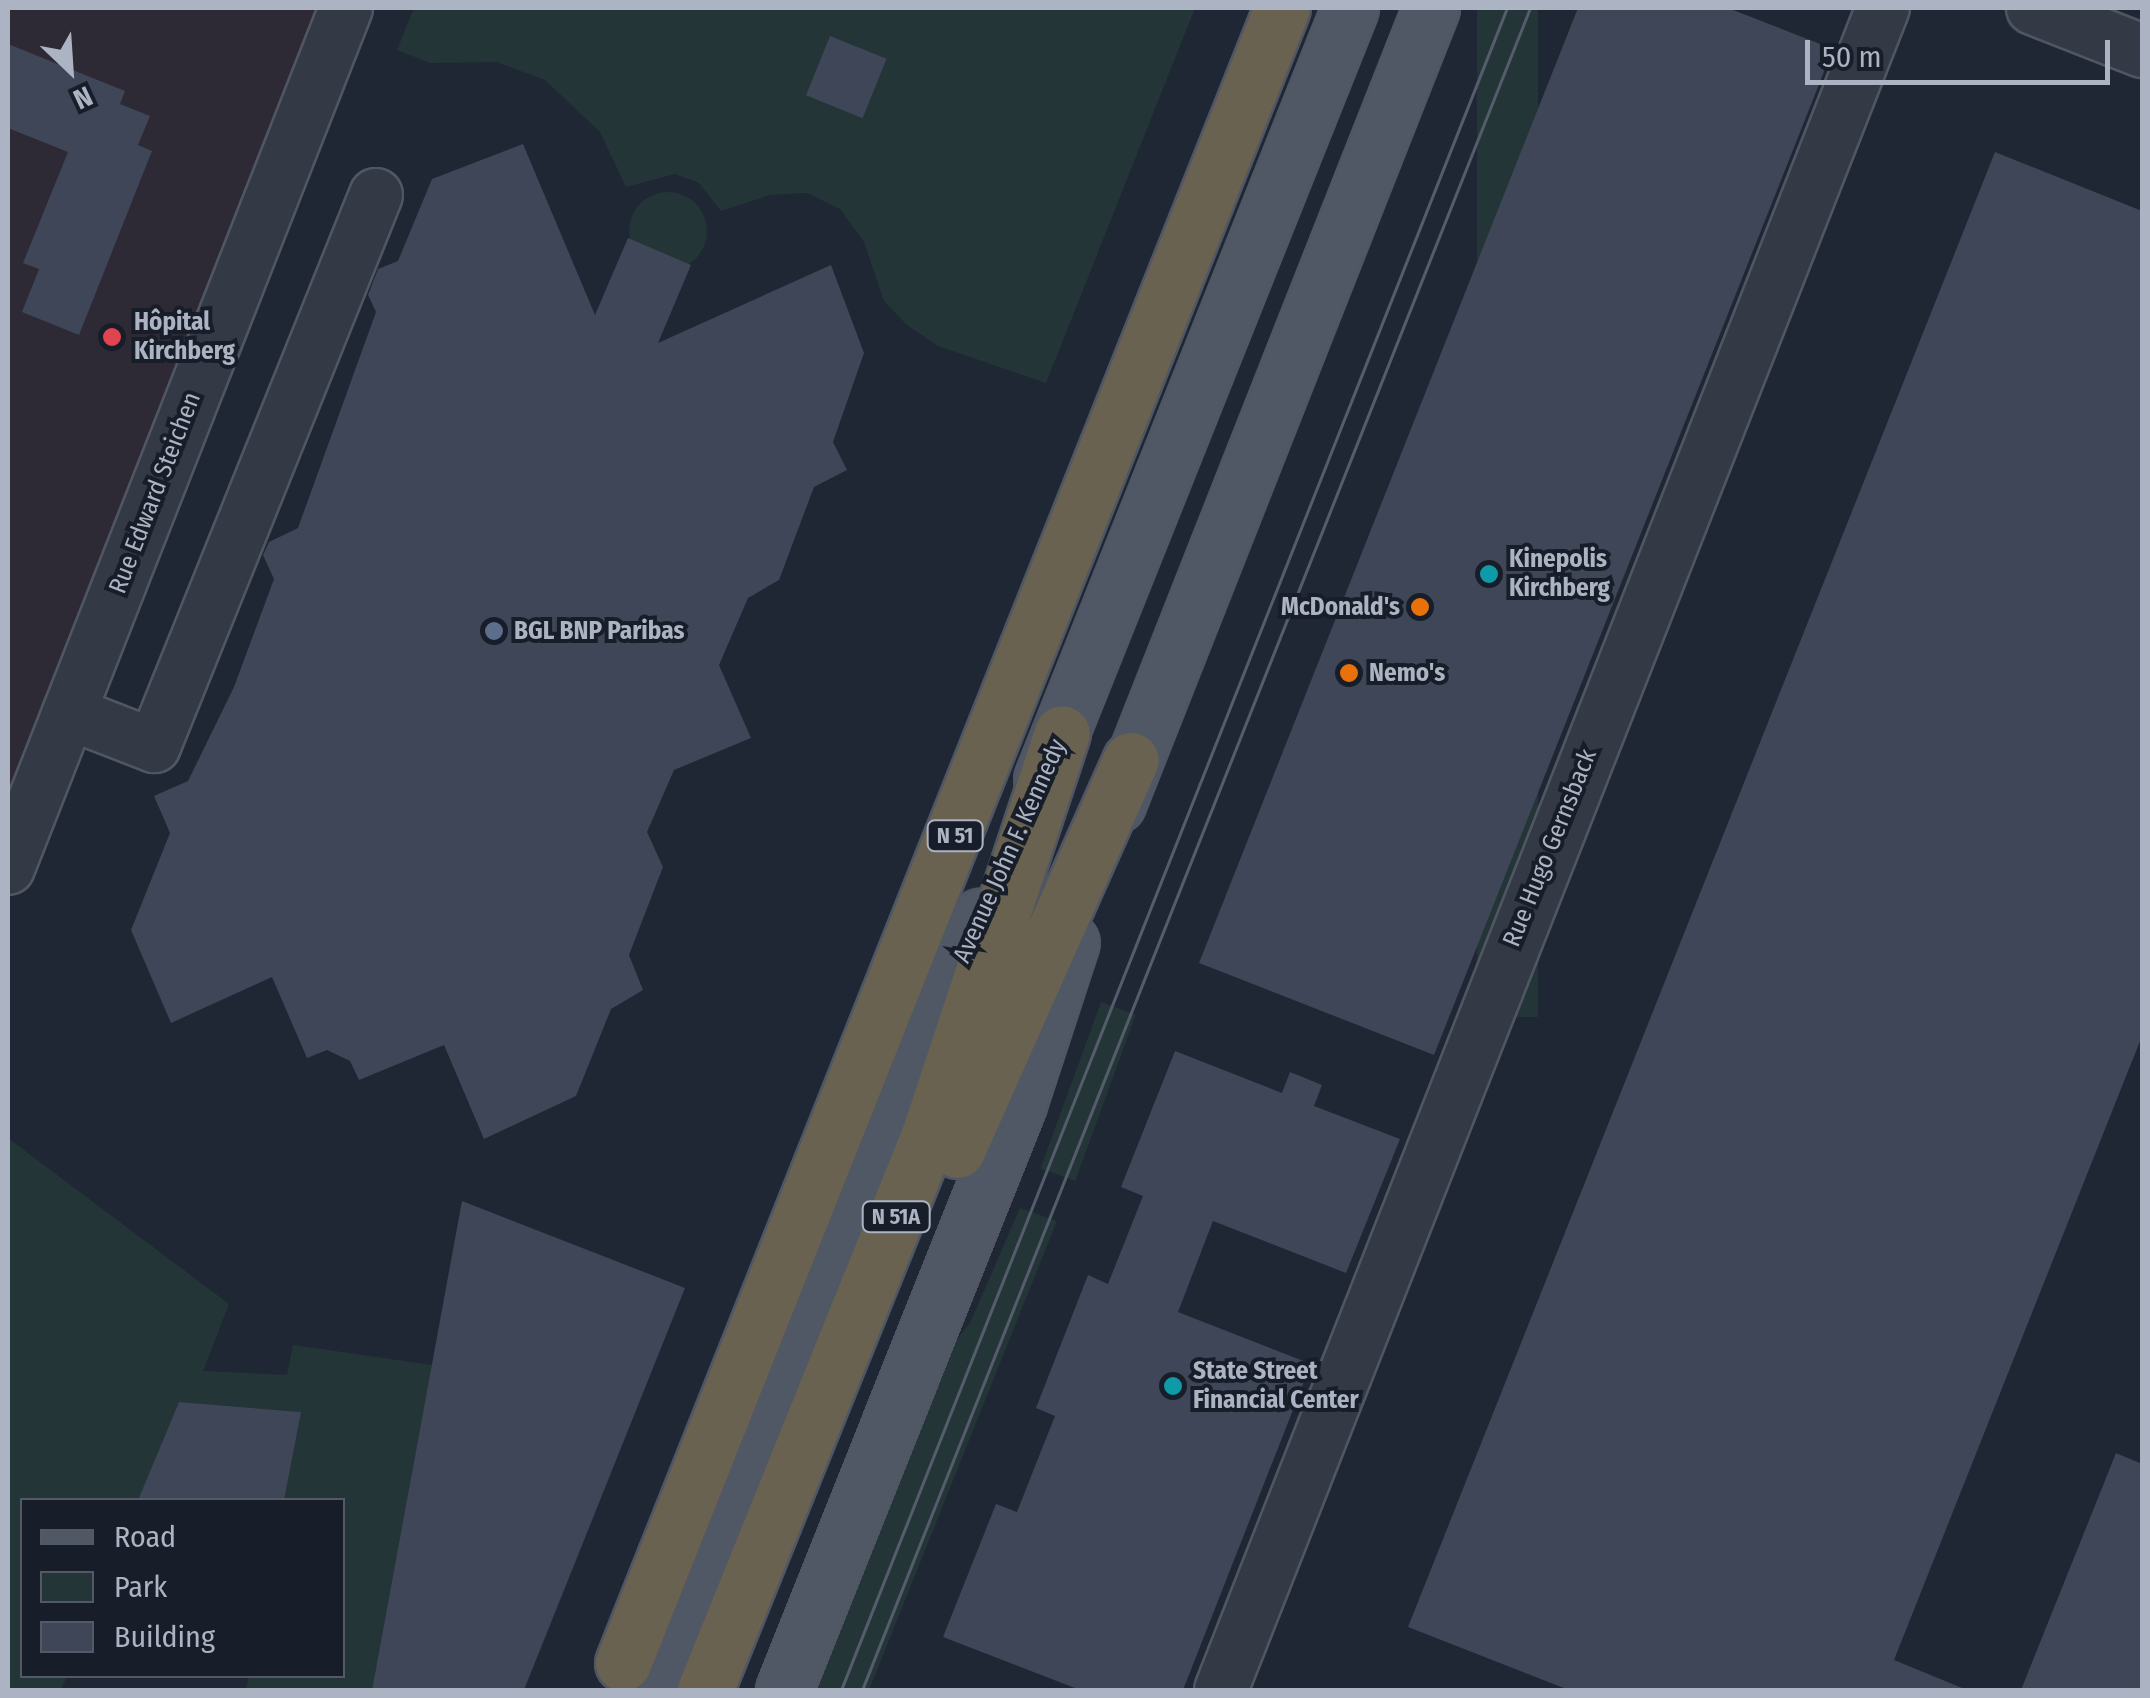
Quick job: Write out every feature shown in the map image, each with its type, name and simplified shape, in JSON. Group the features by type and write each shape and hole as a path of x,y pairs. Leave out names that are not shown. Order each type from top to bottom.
{"highway":[{"name":"N 51","path":"643,1677 1282,8"},
{"name":"N 51A","path":"705,1690 929,1135 1062,734"},
{"name":"N 51A","path":"739,1690 958,1147 1132,760"}],"main road":[{"name":"Avenue John F. Kennedy","path":"643,1677 1062,734 1350,8"},
{"path":"784,1690 1018,1104 1132,760 1431,8"}],"street":[{"name":"Rue Edward Steichen","path":"8,868 346,8"},
{"name":"Rue Hugo Gernsback","path":"1221,1690 1270,1554 1883,8"},
{"path":"2033,8 2142,51"},
{"path":"68,712 154,746 376,195"}],"shaded area":[{"name":"Hôpital Kirchberg","path":"8,8 346,8 8,868"}],"green space":[{"path":"414,8 1195,8 1046,383 938,346 907,325 884,301 864,242 840,209 807,193 770,195 721,211 699,183 675,174 626,187 600,132 545,80 497,62 430,63 397,50"},
{"path":"1477,8 1538,8 1538,1017 1477,1017"},
{"path":"668,192 683,195 695,204 704,216 704,246 695,258 683,267 668,270 653,267 641,258 632,246 629,231 632,216 641,204 653,195"},
{"path":"1101,1002 1136,1015 1075,1181 1040,1168"},
{"path":"8,1138 229,1304 203,1371 287,1375 293,1345 432,1365 372,1690 246,1690 249,1678 345,1678 345,1498 283,1498 300,1412 179,1402 139,1498 20,1498 20,1678 66,1678 61,1690 8,1690"},
{"path":"1020,1208 1057,1221 869,1690 813,1690 939,1362 970,1323"}],"building":[{"name":"Kinepolis Kirchberg","path":"1578,8 1728,8 1833,49 1434,1055 1199,963"},
{"path":"830,36 887,59 863,118 806,95"},
{"path":"8,44 125,91 120,104 150,116 138,145 152,151 79,335 22,312 39,269 23,263 68,152 8,128"},
{"name":"BGL BNP Paribas","path":"523,144 595,315 628,238 691,265 658,343 831,265 864,353 833,442 847,470 814,487 779,580 748,598 719,665 751,738 674,770 647,832 663,867 629,955 643,990 611,1009 576,1096 484,1139 444,1045 359,1080 350,1061 327,1050 307,1058 272,977 171,1023 131,930 170,833 154,796 188,781 234,687 274,579 263,555 269,542 298,528 376,312 368,295 378,269 398,261 432,179"},
{"path":"1995,152 2142,211 2142,1036 1894,1660 1967,1690 1569,1690 1408,1627"},
{"name":"State Street Financial Center","path":"1175,1051 1282,1093 1290,1072 1322,1085 1314,1106 1400,1139 1346,1273 1213,1221 1178,1312 1311,1364 1183,1690 1080,1690 943,1637 996,1504 1017,1512 1055,1416 1036,1408 1088,1275 1108,1284 1143,1196 1121,1187"},
{"path":"462,1201 685,1288 524,1690 372,1690"},
{"path":"179,1402 301,1412 284,1498 139,1498"},
{"path":"2116,1453 2142,1464 2142,1690 2021,1690"}],"tram line":[{"path":"841,1690 1507,8"},
{"path":"862,1690 1530,8"}],"place":[{"name":"Hôpital Kirchberg","path":"112,337"},
{"name":"Kinepolis Kirchberg","path":"1489,574"},
{"name":"McDonald's","path":"1420,607"},
{"name":"BGL BNP Paribas","path":"494,631"},
{"name":"Nemo's","path":"1349,673"},
{"name":"State Street Financial Center","path":"1173,1386"}]}
